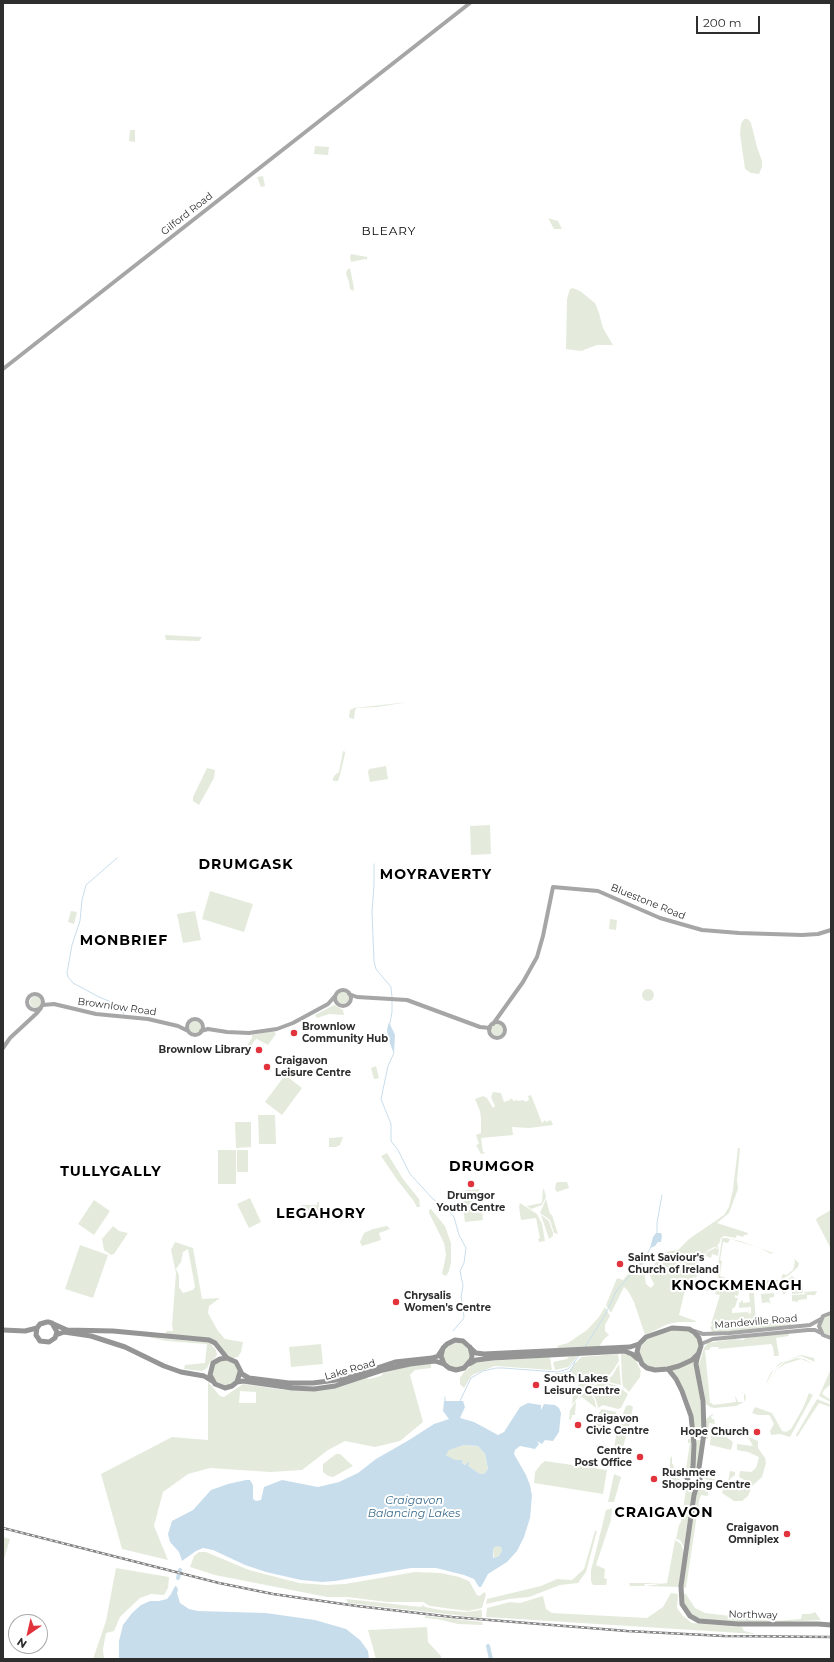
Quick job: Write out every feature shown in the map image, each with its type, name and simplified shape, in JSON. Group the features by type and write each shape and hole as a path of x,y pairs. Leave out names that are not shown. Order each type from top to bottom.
{"highway":[{"path":"3,1330 25,1331 37,1328 42,1323 47,1322 66,1330 113,1331 209,1340 215,1343 227,1358 236,1362 240,1372 237,1382 232,1386 225,1388 217,1386 204,1376 181,1372 110,1342 91,1336 64,1332 56,1335 49,1342 42,1342 25,1331"},
{"path":"52,1324 56,1329 56,1335"},
{"path":"37,1328 36,1335 38,1339"},
{"path":"640,1361 637,1352 640,1344 646,1337 666,1330 681,1328 692,1330 698,1336 701,1344 696,1364 702,1396 704,1422 699,1475 700,1480 694,1495"},
{"path":"640,1344 630,1347 582,1352 476,1360 464,1368 456,1370 449,1368 444,1364 441,1356 442,1350 447,1344 455,1340 463,1341 476,1353 484,1354 582,1352 627,1352 634,1355 645,1367 650,1369 668,1369 688,1362 699,1353"},
{"path":"469,1364 472,1356 470,1347"},
{"name":"Lake Road","path":"240,1372 249,1378 313,1384 344,1379 395,1362 432,1358 438,1356 442,1350"},
{"path":"213,1382 210,1375 211,1367 216,1360 227,1358"},
{"name":"Lake Road","path":"237,1382 292,1388 314,1388 335,1386 383,1370 410,1364 432,1362 444,1364"},
{"path":"668,1369 676,1379 682,1391 692,1421 694,1444 693,1467 687,1480 694,1495"},
{"path":"690,1474 695,1472 699,1475"},
{"path":"690,1485 698,1485"},
{"name":"Northway","path":"694,1495 683,1564 681,1594 684,1609 690,1616 698,1620 738,1624 831,1625"},
{"name":"Northway","path":"818,1624 831,1621"}],"main road":[{"name":"Gilford Road","path":"3,369 470,3"},
{"name":"Bluestone Road","path":"501,1013 523,982 537,957 544,936 553,887 598,891 660,918 702,930 802,935 818,934 831,930"},
{"path":"215,1030 201,1022 193,1020 188,1024 188,1032 195,1035 202,1031 215,1030 251,1033 277,1029 309,1015 328,1004 340,990 345,990 357,997 407,1000 476,1025 497,1038 503,1036 505,1030 500,1019 501,1013"},
{"path":"3,1048 10,1038 31,1019 42,1007 42,997 35,994 29,998 28,1004 32,1009 31,1019"},
{"path":"350,994 350,1001"},
{"path":"335,996 336,1002 339,1004"},
{"name":"Brownlow Road","path":"42,997 54,1004 96,1014 159,1021 178,1026 188,1032"},
{"path":"328,1004 346,1005 357,997"},
{"name":"Brownlow Road","path":"42,1007 54,1004"},
{"path":"32,1009 36,1010 42,1007"},
{"path":"491,1035 491,1026 501,1013"},
{"path":"201,1022 202,1031"},
{"path":"476,1025 491,1026 497,1022 502,1024"},
{"name":"Brownlow Road","path":"178,1026 188,1024"},
{"name":"Mandeville Road","path":"692,1330 703,1334 713,1335 810,1325 821,1319 826,1314 831,1313"},
{"path":"821,1319 819,1326 821,1333"},
{"name":"Mandeville Road","path":"701,1344 713,1339 808,1330 815,1330 826,1337 831,1338"}],"green space":[{"path":"744,119 748,119 751,123 762,161 762,167 759,174 751,173 745,169 740,134 741,124"},
{"path":"130,130 135,130 135,142 129,141"},
{"path":"315,146 329,147 328,155 314,154"},
{"path":"263,176 265,186 261,187 257,177"},
{"path":"548,218 558,221 562,229 554,229"},
{"path":"351,254 367,257 367,260 365,259 351,262"},
{"path":"350,268 354,288 353,291 350,289 346,274 347,270"},
{"path":"573,288 580,291 595,303 603,328 613,345 597,345 581,351 566,349 567,299 570,289"},
{"path":"165,635 202,637 199,641 166,640"},
{"path":"409,702 377,707 357,708 355,710 354,719 349,717 350,710 354,708"},
{"path":"346,741 345,754 340,775 338,781 333,781 335,775 339,772 343,751 345,752"},
{"path":"386,766 388,779 370,782 368,772 369,769"},
{"path":"207,768 215,770 214,778 199,805 193,801 193,797"},
{"path":"490,825 491,854 471,855 470,826"},
{"path":"210,891 253,904 244,932 202,919"},
{"path":"71,911 77,912 74,924 68,922"},
{"path":"195,911 201,940 183,943 177,914"},
{"path":"610,919 617,920 616,930 609,929"},
{"path":"646,989 650,989 654,995 650,1001 646,1001 642,997 642,993"},
{"path":"341,992 345,992 349,998 345,1004 341,1004 337,1000 337,996"},
{"path":"34,996 38,996 42,1002 38,1008 34,1008 30,1004 30,1000"},
{"path":"334,1005 343,1010 344,1015 329,1014 317,1018 315,1015"},
{"path":"193,1021 197,1021 201,1027 197,1033 193,1033 189,1029 189,1025"},
{"path":"495,1024 499,1024 503,1030 499,1036 495,1036 491,1032 491,1028"},
{"path":"274,1031 276,1034 268,1045 257,1039 248,1050 246,1047 252,1038 252,1035"},
{"path":"376,1066 379,1078 374,1079 371,1068"},
{"path":"285,1075 302,1088 282,1115 265,1102"},
{"path":"493,1092 501,1093 504,1102 510,1100 511,1098 514,1101 524,1100 525,1102 529,1100 528,1096 531,1095 542,1123 545,1120 546,1122 551,1120 553,1125 529,1128 512,1127 513,1135 481,1138 483,1152 486,1153 481,1154 476,1145 479,1144 476,1135 481,1133 481,1119 480,1111 475,1099 483,1096 487,1098 493,1108 495,1106 491,1097"},
{"path":"258,1115 275,1115 276,1144 259,1144"},
{"path":"235,1122 251,1122 251,1147 236,1148"},
{"path":"343,1137 340,1145 336,1147 329,1147 329,1138"},
{"path":"738,1148 740,1148 737,1180 738,1189 729,1213 717,1223 748,1233 743,1237 737,1235 736,1238 724,1236 717,1245 719,1248 714,1247 707,1251 704,1258 699,1257 697,1263 701,1265 696,1278 694,1277 691,1279 686,1286 679,1315 696,1321 695,1322 678,1322 668,1324 645,1335 634,1302 624,1287 611,1313 606,1305 617,1278 623,1280 641,1260 638,1260 639,1256 644,1253 647,1257 643,1264 646,1284 651,1288 654,1284 649,1274 659,1257 667,1252 678,1250 689,1239 724,1215 729,1207 733,1189"},
{"path":"218,1150 236,1150 236,1184 218,1184"},
{"path":"237,1150 248,1150 248,1172 237,1172"},
{"path":"387,1153 403,1179 419,1199 420,1207 417,1207 381,1156"},
{"path":"567,1182 569,1188 557,1192 555,1189 556,1183"},
{"path":"479,1189 483,1220 465,1222 461,1191"},
{"path":"543,1189 546,1197 542,1205 531,1209 527,1206 542,1203"},
{"path":"250,1198 261,1222 249,1228 237,1204"},
{"path":"546,1199 558,1234 554,1233 550,1220 540,1213"},
{"path":"94,1200 110,1211 94,1235 78,1224"},
{"path":"317,1202 319,1202 319,1210 302,1211 301,1205 317,1205"},
{"path":"520,1203 537,1214 542,1224 545,1241 539,1242 538,1239 540,1238 536,1218 521,1220 519,1207"},
{"path":"431,1209 445,1226 451,1243 451,1262 446,1276 442,1274 446,1255 444,1243 429,1213 429,1210"},
{"path":"831,1210 831,1249 816,1220"},
{"path":"541,1215 549,1221 553,1233 553,1236 549,1239"},
{"path":"113,1226 119,1231 128,1233 114,1254 111,1255 104,1250 102,1239"},
{"path":"387,1226 390,1229 379,1233 381,1240 362,1246 360,1242 364,1233 373,1229"},
{"path":"722,1238 726,1238 740,1241 756,1247 730,1239 728,1243 723,1242 720,1260 722,1261 720,1276 726,1278 719,1279 717,1273"},
{"path":"175,1242 193,1248 202,1299 220,1298 209,1306 208,1313 218,1331 225,1339 243,1342 241,1352 238,1357 233,1358 227,1356 216,1342 165,1334 167,1331 173,1331 172,1325 176,1273 171,1250","holes":["188,1249 195,1287 193,1290 183,1293 179,1287 179,1275 176,1269 181,1262 183,1252"]},
{"path":"80,1245 108,1255 93,1298 65,1289"},
{"path":"715,1248 719,1249 718,1256 712,1254 711,1258 706,1256 707,1252"},
{"path":"761,1249 772,1252 771,1254"},
{"path":"794,1259 799,1263 798,1267 789,1275 780,1280 783,1274 787,1275 793,1270 795,1262"},
{"path":"792,1276 797,1281 794,1284 797,1284 800,1281 801,1284 798,1284 803,1285 803,1293 792,1294 792,1289 788,1289 784,1295 779,1286"},
{"path":"774,1279 779,1281 772,1285 767,1284 767,1280 772,1282"},
{"path":"728,1281 738,1284 740,1287 738,1296 735,1295 735,1298 738,1298 735,1307 732,1309 732,1313 747,1312 748,1314 748,1309 749,1314 751,1313 751,1307 739,1308 739,1303 743,1300 743,1303 750,1302 749,1293 754,1293 756,1324 791,1322 791,1326 713,1334 710,1327 713,1325 711,1324 720,1295 715,1294 717,1288 711,1286 709,1291 705,1290 711,1284"},
{"path":"817,1291 815,1295 807,1295 807,1299 798,1300 798,1302 792,1301 792,1295 807,1294 804,1292"},
{"path":"774,1293 774,1297 769,1298 771,1302 770,1304 769,1302 762,1303 761,1294"},
{"path":"605,1307 610,1316 605,1325 605,1331 609,1335 604,1339 599,1347 559,1349 557,1346 568,1343 587,1330 599,1317"},
{"path":"831,1314 831,1336 824,1333 821,1325 824,1317"},
{"path":"671,1330 687,1330 696,1337 699,1349 691,1359 673,1366 657,1368 647,1366 640,1358 639,1353 641,1345 647,1339"},
{"path":"788,1333 789,1336 776,1338 779,1356 774,1356 773,1347 771,1344 719,1349 718,1347 711,1347 709,1350 705,1350 710,1403 713,1405 736,1402 735,1395 738,1402 744,1402 736,1406 714,1408 706,1404 698,1368 704,1348 708,1343 734,1339 743,1340 747,1337"},
{"path":"140,1335 165,1339 209,1342 216,1350 217,1355 210,1362 207,1368 202,1371 184,1369 185,1365 205,1363 207,1344 166,1341"},
{"path":"456,1342 465,1346 469,1355 465,1364 456,1368 447,1364 443,1355 447,1346"},
{"path":"321,1344 323,1364 291,1367 289,1347"},
{"path":"618,1354 619,1361 612,1372 606,1378 583,1390 572,1405 574,1388 577,1388 581,1380 555,1377 556,1373 563,1373 567,1376 571,1374 570,1369 581,1357"},
{"path":"621,1354 630,1355 635,1359 641,1371 640,1377 629,1392 623,1386"},
{"path":"579,1355 568,1367 555,1370 553,1362"},
{"path":"801,1355 814,1358 815,1362 801,1356 786,1361"},
{"path":"550,1357 552,1370 495,1366 472,1375 464,1388 460,1384 460,1378 464,1372 476,1362"},
{"path":"797,1358 804,1359 813,1364 801,1359 785,1364 777,1370 785,1362"},
{"path":"225,1360 234,1364 238,1373 234,1382 225,1386 216,1382 212,1373 216,1364"},
{"path":"695,1360 700,1396 702,1439 696,1438 690,1405 685,1392 670,1370"},
{"path":"431,1364 431,1368 415,1370 410,1375 423,1422 400,1441 375,1447 345,1441 328,1450 302,1470 270,1472 210,1468 188,1474 163,1492 154,1526 168,1560 122,1549 101,1474 172,1437 208,1440 208,1382 220,1396 224,1397 243,1384 285,1390 314,1391 343,1386 411,1366","holes":["240,1391 256,1392 256,1403 239,1403"]},
{"path":"619,1364 621,1385 604,1381 612,1376"},
{"path":"774,1369 765,1386 770,1374"},
{"path":"831,1369 831,1384 822,1394 831,1400 831,1402 819,1396"},
{"path":"603,1382 618,1386 628,1394 621,1408 618,1409 603,1405 598,1408 596,1400 589,1388"},
{"path":"588,1389 595,1401 596,1408 582,1397 578,1399"},
{"path":"739,1391 745,1394 746,1398 744,1402 744,1394"},
{"path":"809,1393 813,1395 790,1437 780,1434 771,1435 770,1431 774,1424 770,1416 752,1413 755,1407 772,1413 782,1431 786,1432 791,1429 803,1408"},
{"path":"817,1399 829,1404 831,1407 819,1403 797,1437 796,1435"},
{"path":"576,1401 575,1415 572,1415 571,1420 569,1419 570,1410"},
{"path":"630,1405 633,1407 629,1427 626,1427 622,1425 620,1421 626,1406"},
{"path":"602,1409 616,1412 617,1416 616,1419 611,1414 604,1414 603,1416 606,1418 605,1435 597,1433 596,1430 598,1414"},
{"path":"712,1414 714,1415 711,1416 712,1419 714,1419 715,1424 709,1423 708,1439 705,1439 706,1419"},
{"path":"623,1429 627,1431 620,1461 618,1463 615,1459 614,1451 616,1435"},
{"path":"711,1433 725,1436 733,1442 731,1450 710,1445"},
{"path":"748,1437 758,1441 758,1448 765,1458 766,1463 762,1477 752,1486 748,1496 742,1501 734,1501 722,1493 724,1485 722,1482 705,1479 704,1477 728,1482 730,1471 735,1472 735,1475 730,1479 729,1483 739,1491 748,1482 739,1477 740,1471 751,1472 756,1468 759,1457 748,1452 737,1450 737,1444 753,1446"},
{"path":"688,1439 692,1439 691,1468 686,1474 678,1475 670,1468 670,1459 672,1456 672,1463 675,1469 682,1471 686,1469 690,1443 688,1443"},
{"path":"695,1440 702,1440 698,1472 693,1471"},
{"path":"464,1445 478,1446 485,1454 488,1469 484,1474 480,1474 462,1463 463,1461 455,1461 446,1455 448,1450"},
{"path":"336,1454 340,1454 353,1466 333,1477 328,1476 323,1472 323,1464"},
{"path":"545,1461 607,1470 603,1494 534,1483 535,1472"},
{"path":"614,1474 621,1477 614,1502 608,1502"},
{"path":"670,1476 684,1481 692,1493 684,1547 680,1540 676,1539 681,1522 686,1490 682,1485 671,1484 668,1478"},
{"path":"700,1485 709,1485 708,1495 701,1495 699,1501 686,1588 682,1587 695,1499 698,1487"},
{"path":"612,1508 611,1520 596,1565 605,1569 604,1578 607,1579 606,1585 593,1585 591,1581 591,1570 606,1510"},
{"path":"595,1531 597,1531 586,1572 578,1583 560,1585 529,1597 509,1599 486,1604 487,1599 541,1586 557,1579 572,1580 584,1569"},
{"path":"3,1537 10,1539 3,1562"},
{"path":"675,1540 681,1544 684,1553 679,1587 646,1586 667,1583"},
{"path":"496,1545 501,1547 502,1550 499,1556 494,1558 493,1549"},
{"path":"199,1552 206,1552 249,1570 299,1583 326,1585 345,1584 415,1572 441,1573 469,1581 477,1595 480,1596 484,1592 486,1594 482,1608 468,1611 430,1606 423,1602 387,1602 347,1597 327,1597 215,1575 190,1567 194,1556"},
{"path":"116,1568 169,1577 168,1588 164,1595 151,1594 140,1598 120,1617 114,1631 106,1633 103,1649 104,1659 93,1659 106,1621"},
{"path":"629,1583 666,1583 630,1586"},
{"path":"671,1593 678,1594 677,1608 683,1616 692,1623 742,1627 744,1631 756,1634 486,1617 487,1608 510,1602 520,1603 543,1596 546,1609 552,1613 647,1618 663,1607"},
{"path":"682,1593 686,1594 695,1608 705,1613 774,1621 801,1619 802,1614 810,1614 815,1612 821,1620 769,1623 731,1623 696,1619 685,1605"},
{"path":"346,1599 421,1607 423,1605 425,1607 441,1610 466,1612 482,1610 482,1618 348,1603"},
{"path":"425,1616 482,1622 483,1625 458,1624 425,1618"},
{"path":"427,1627 428,1642 441,1656 441,1659 376,1659 368,1630"}],"water":[{"path":"389,1022 395,1035 394,1054 388,1038 387,1030"},
{"path":"656,1233 661,1233 661,1242 658,1242 655,1246 650,1248 653,1237"},
{"name":"Craigavon Balancing Lakes","path":"444,1401 463,1401 465,1407 460,1418 474,1422 498,1435 504,1432 520,1407 528,1403 541,1405 541,1410 544,1404 555,1405 559,1408 561,1413 559,1432 553,1441 545,1440 542,1444 537,1441 539,1444 535,1449 520,1446 515,1450 514,1454 530,1485 532,1496 530,1518 524,1537 517,1551 507,1562 488,1574 481,1587 479,1587 474,1579 436,1568 411,1568 335,1581 322,1582 301,1580 266,1572 245,1565 213,1550 203,1548 182,1561 179,1552 170,1542 168,1534 172,1521 193,1510 211,1490 228,1484 250,1480 253,1485 253,1499 256,1501 261,1500 264,1487 282,1480 318,1487 339,1482 358,1473 376,1459 434,1424 449,1419 443,1411","holes":["464,1445 478,1446 485,1454 488,1469 484,1474 480,1474 468,1466 470,1461 465,1465 462,1463 463,1460 455,1460 446,1455 449,1450","496,1546 501,1547 502,1550 499,1556 494,1558 493,1549"]},
{"path":"175,1586 178,1590 177,1593 180,1603 189,1609 198,1611 266,1613 315,1620 346,1629 360,1640 368,1651 369,1659 119,1659 119,1641 123,1625 132,1613 141,1605 150,1601 167,1599"}],"waterway":[{"path":"117,858 86,885 82,900 80,921 72,945 67,973 68,977 73,983 121,1007 124,1015"},
{"path":"374,864 372,912 374,961 376,969 391,987 392,997"},
{"path":"390,1023 392,1001"},
{"path":"394,1053 388,1066 381,1099 391,1124 391,1141 398,1150 410,1174 433,1199 448,1210 454,1217 459,1235 466,1248 464,1263 460,1271 463,1286 461,1297 464,1318 453,1331"},
{"path":"657,1234 657,1223 662,1195"},
{"path":"585,1347 605,1315 617,1290 643,1261 651,1247"},
{"path":"460,1401 471,1378 483,1371 503,1368 557,1372 568,1369 580,1355"},
{"path":"563,1372 565,1373 571,1371 575,1362"},
{"path":"178,1578 180,1570"},
{"path":"488,1646 491,1659"}],"railway":[{"path":"3,1528 219,1583 273,1594 357,1606 452,1617 627,1631 724,1636 831,1637"}],"place":[{"name":"Brownlow Community Hub","path":"294,1033"},
{"name":"Brownlow Library","path":"259,1050"},
{"name":"Craigavon Leisure Centre","path":"267,1067"},
{"name":"Drumgor Youth Centre","path":"471,1184"},
{"name":"Saint Saviour's Church of Ireland","path":"620,1264"},
{"name":"Chrysalis Women's Centre","path":"396,1302"},
{"name":"South Lakes Leisure Centre","path":"536,1385"},
{"name":"Craigavon Civic Centre","path":"578,1425"},
{"name":"Hope Church","path":"757,1432"},
{"name":"Centre Post Office","path":"640,1457"},
{"name":"Rushmere Shopping Centre","path":"654,1479"},
{"name":"Craigavon Omniplex","path":"787,1534"}],"district":[{"name":"BLEARY","path":"389,231"},
{"name":"DRUMGASK","path":"246,865"},
{"name":"MOYRAVERTY","path":"436,875"},
{"name":"MONBRIEF","path":"124,941"},
{"name":"DRUMGOR","path":"492,1167"},
{"name":"TULLYGALLY","path":"111,1172"},
{"name":"LEGAHORY","path":"321,1214"},
{"name":"KNOCKMENAGH","path":"737,1286"},
{"name":"CRAIGAVON","path":"664,1513"}]}
